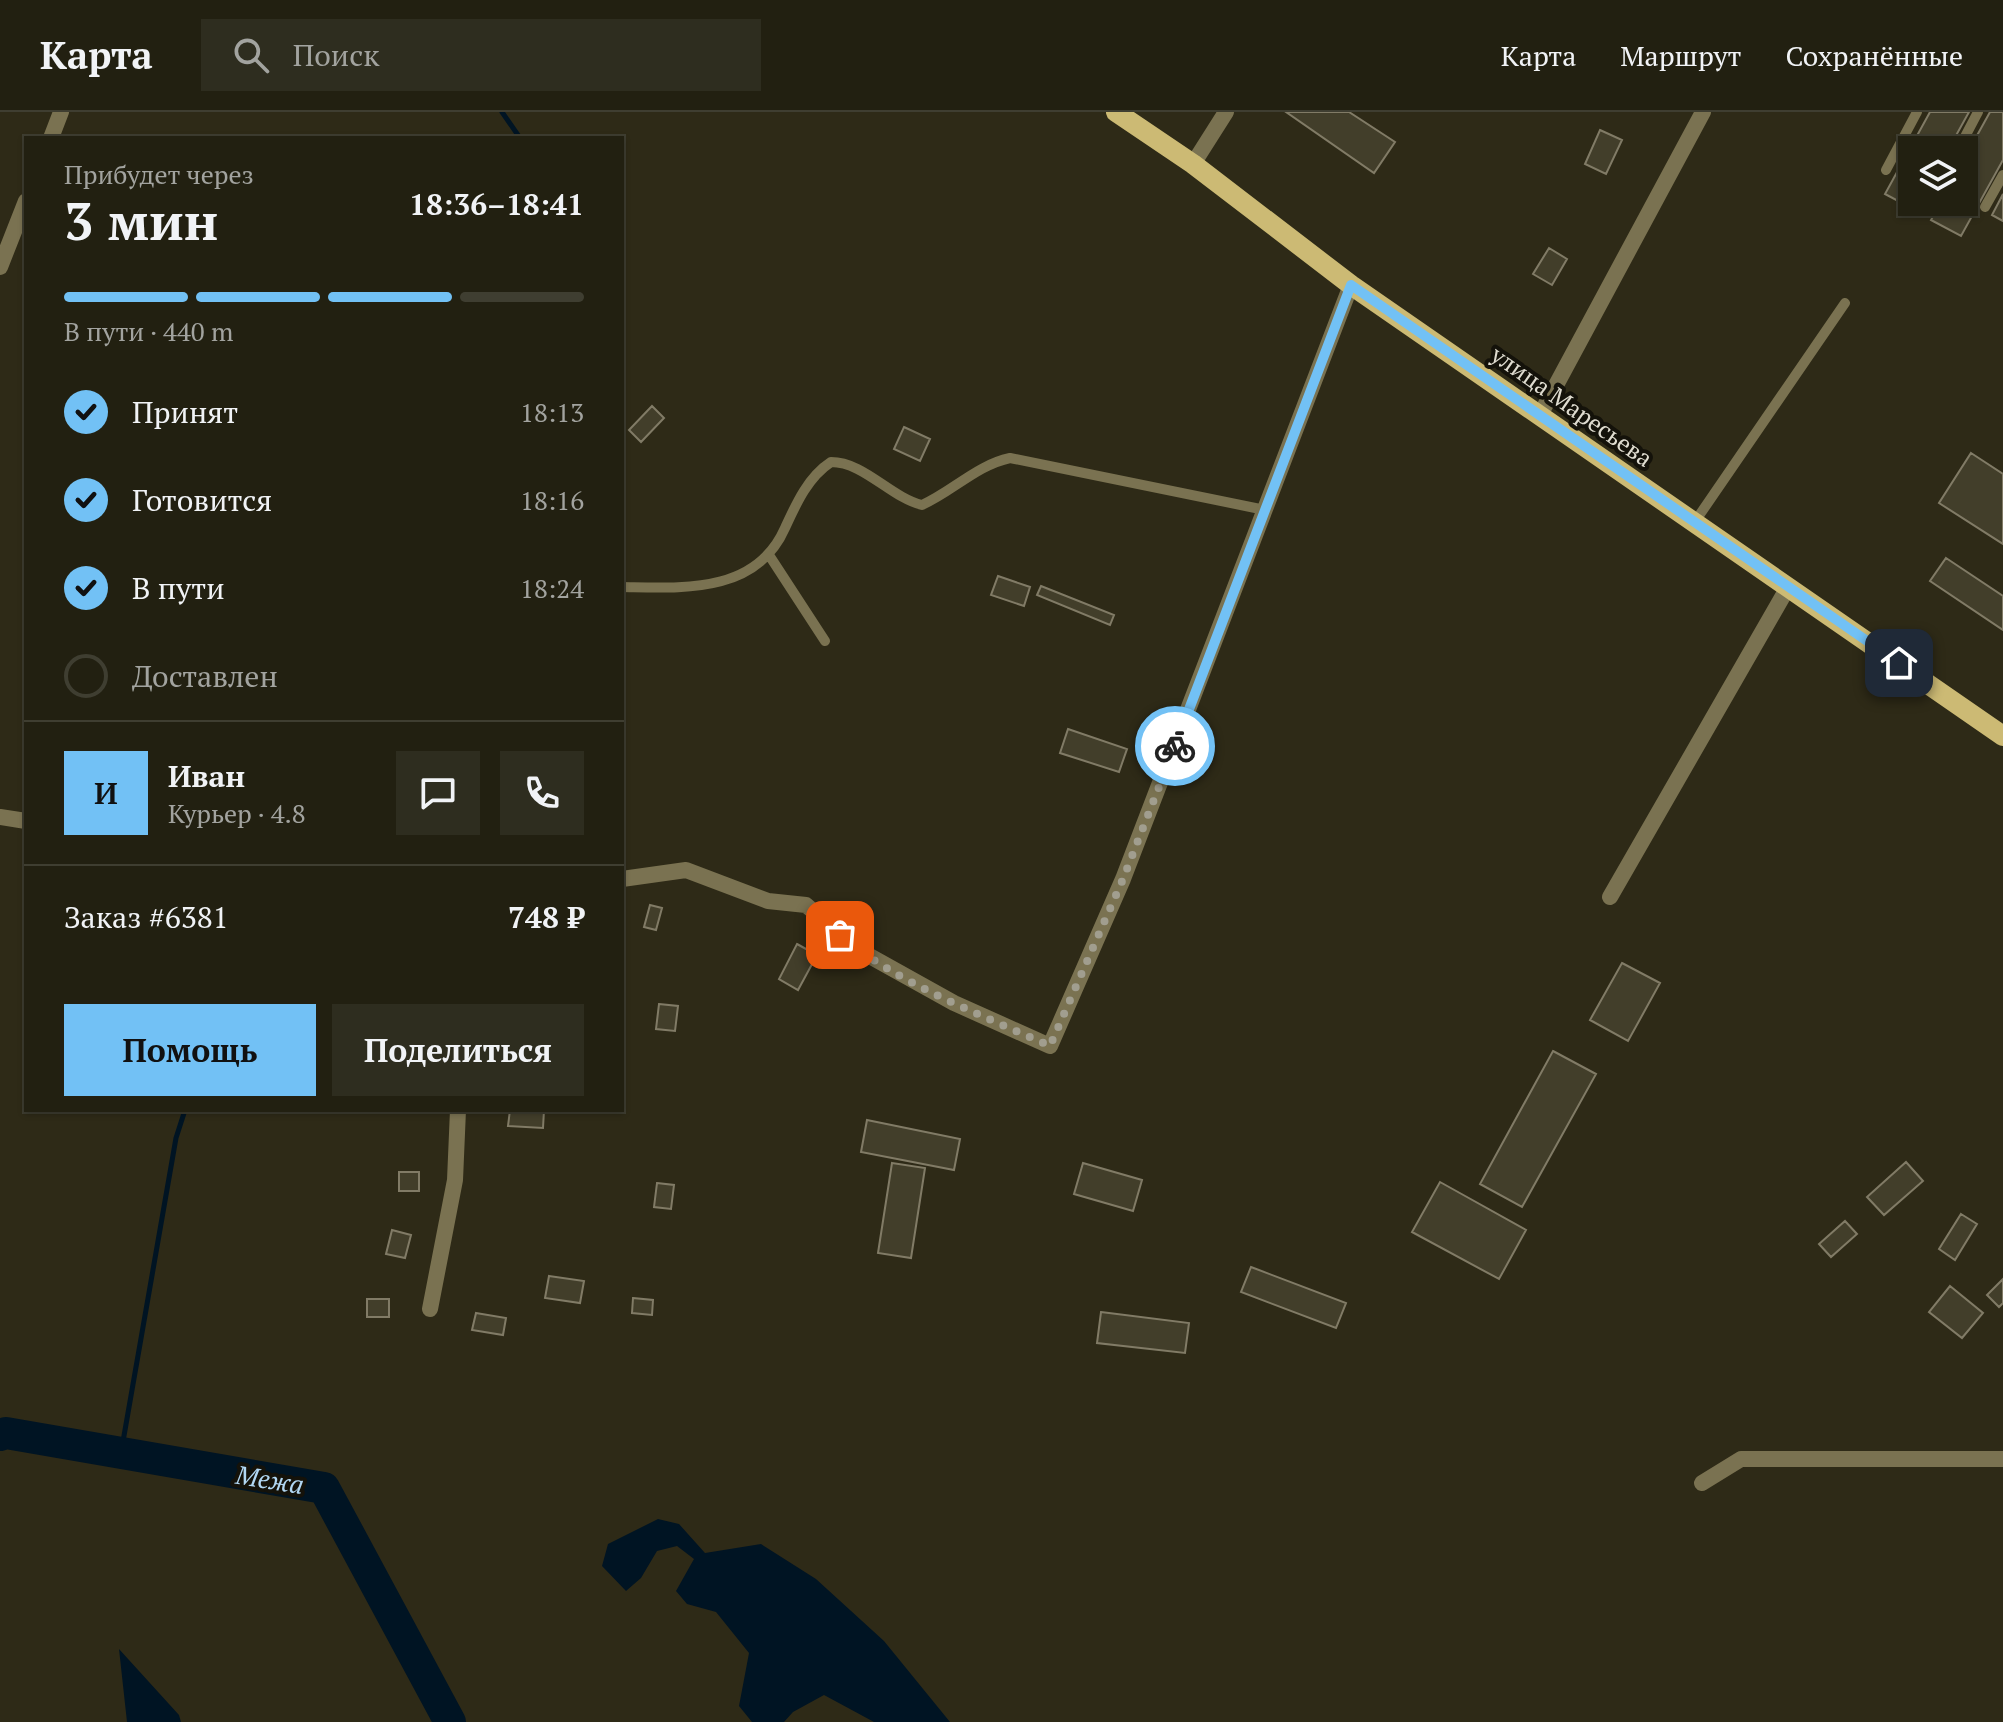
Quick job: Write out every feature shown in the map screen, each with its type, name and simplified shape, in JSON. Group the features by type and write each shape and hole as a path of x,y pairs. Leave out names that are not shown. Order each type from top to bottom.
{"main road":[{"name":"улица Маресьева","path":"1116,112 1193,164 1351,285 2003,736"}],"street":[{"path":"52,136 61,112"},
{"path":"1193,164 1226,112"},
{"path":"1540,415 1703,112"},
{"path":"0,267 24,206"},
{"path":"624,879 686,870 768,901 806,905 857,949 954,1003 1050,1046 1123,879 1351,285"},
{"path":"1610,897 1787,589"},
{"path":"0,817 24,821"},
{"path":"430,1309 455,1180 458,1112"},
{"path":"1702,1483 1741,1459 2003,1459"}],"lane":[{"path":"1886,170 1917,112"},
{"path":"1965,136 1978,112"},
{"path":"1985,207 2003,175"},
{"path":"1694,523 1845,303"},
{"path":"624,587 709,586 741,574 769,555 813,477 831,462 856,470 900,497 922,505 945,495 990,464 1010,458 1265,510"},
{"path":"769,555 825,641"}],"water":[{"path":"658,1519 679,1524 705,1553 761,1544 816,1579 884,1641 950,1722 874,1722 824,1695 793,1712 784,1722 752,1722 739,1706 749,1653 716,1612 687,1604 676,1591 694,1559 677,1546 657,1551 641,1578 626,1591 602,1566 608,1544"},
{"path":"119,1649 179,1715 181,1722 127,1722"}],"building":[{"path":"1286,112 1349,112 1395,142 1374,173"},
{"path":"1930,112 1969,112 1956,136 1917,136"},
{"path":"1990,112 2003,112 2003,160 1978,205 1978,136"},
{"path":"1600,130 1622,140 1606,174 1585,164"},
{"path":"1898,170 1898,201 1885,194"},
{"path":"2003,194 2003,221 1992,215"},
{"path":"1933,216 1972,216 1961,236 1931,220"},
{"path":"1549,248 1567,259 1552,285 1533,274"},
{"path":"652,406 664,418 641,442 629,430"},
{"path":"904,427 930,439 920,461 894,449"},
{"path":"1971,453 2003,474 2003,544 1939,503"},
{"path":"1946,558 2003,596 2003,630 1930,581"},
{"path":"998,576 1030,587 1024,606 991,595"},
{"path":"1041,586 1114,615 1110,625 1037,595"},
{"path":"1068,729 1127,749 1119,772 1060,753"},
{"path":"650,905 662,908 656,930 644,927"},
{"path":"797,944 817,955 798,990 779,979"},
{"path":"1622,963 1660,983 1628,1041 1590,1020"},
{"path":"659,1004 678,1006 675,1031 656,1029"},
{"path":"1553,1051 1596,1074 1522,1207 1480,1184"},
{"path":"510,1112 544,1112 543,1128 508,1126"},
{"path":"867,1120 960,1139 954,1170 861,1152"},
{"path":"1906,1162 1923,1181 1884,1215 1867,1197"},
{"path":"892,1163 925,1168 911,1258 878,1253"},
{"path":"1083,1163 1142,1180 1133,1211 1074,1194"},
{"path":"399,1172 419,1172 419,1191 399,1191"},
{"path":"1440,1182 1526,1230 1499,1279 1412,1232"},
{"path":"657,1183 674,1185 671,1209 654,1207"},
{"path":"1961,1214 1977,1224 1955,1260 1939,1249"},
{"path":"1845,1221 1857,1234 1831,1257 1819,1244"},
{"path":"392,1230 411,1235 405,1258 386,1254"},
{"path":"1251,1267 1346,1303 1336,1328 1241,1292"},
{"path":"549,1276 584,1281 580,1303 545,1298"},
{"path":"2003,1279 2003,1303 1999,1307 1987,1295"},
{"path":"1950,1286 1983,1313 1962,1338 1929,1312"},
{"path":"633,1298 653,1300 652,1315 632,1313"},
{"path":"367,1299 389,1299 389,1317 367,1317"},
{"path":"1101,1312 1189,1323 1185,1353 1097,1343"},
{"path":"476,1313 506,1318 503,1335 472,1330"}],"waterway":[{"path":"502,112 519,136"},
{"path":"121,1453 176,1138 184,1112"},
{"name":"Межа","path":"0,1435 6,1433 324,1488 450,1722"}],"way so far":[{"path":"840,935 857,949 954,1003 1050,1046 1123,879 1175,746"}],"route":[{"path":"1175,746 1351,285 1787,589 1899,663"}]}
